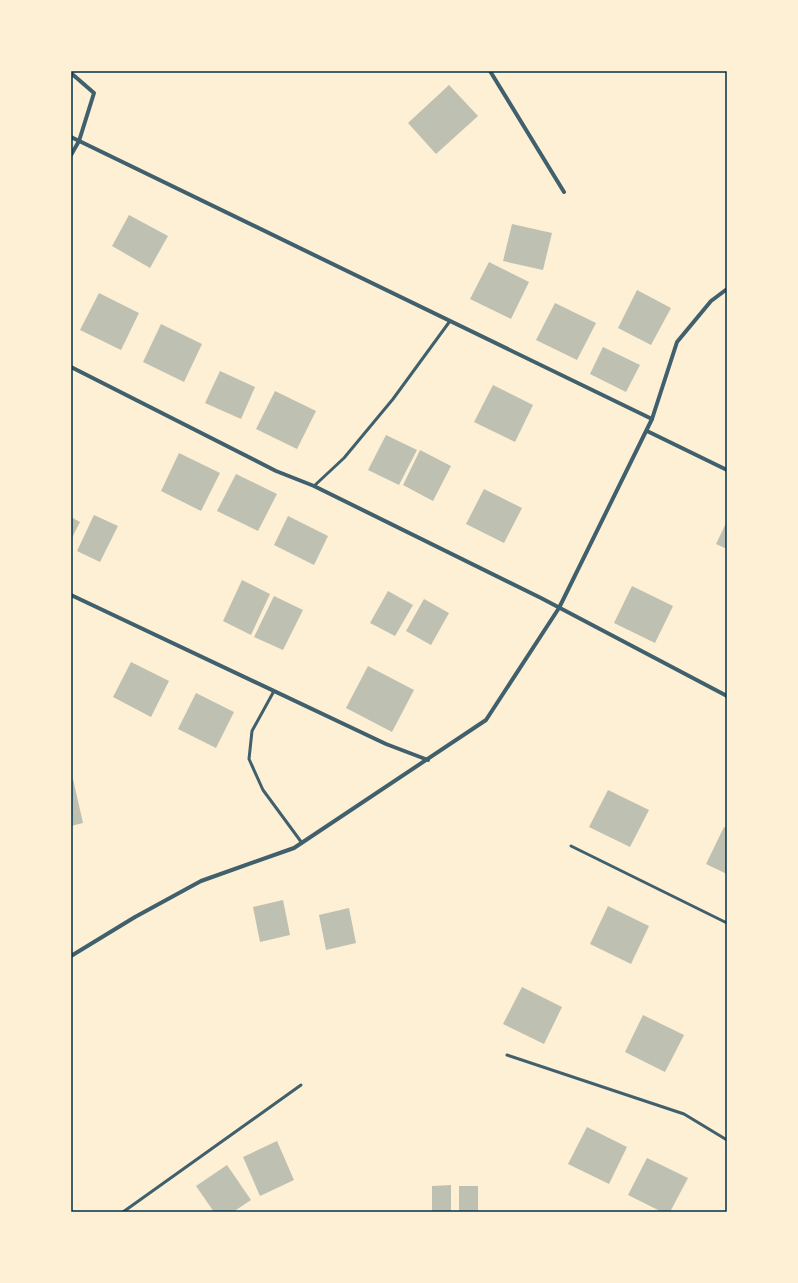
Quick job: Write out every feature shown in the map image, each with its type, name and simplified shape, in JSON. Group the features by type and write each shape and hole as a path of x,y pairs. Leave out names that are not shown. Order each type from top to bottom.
{"street":[{"path":"490,71 564,192"},
{"path":"71,73 94,93 79,141 71,155"},
{"path":"71,137 652,419"},
{"path":"71,956 135,917 201,881 294,848 486,720 559,608 647,431 677,342 711,301 727,288"},
{"path":"71,366 276,471 314,486 559,608 727,696"},
{"path":"647,431 727,470"},
{"path":"71,595 386,744 428,760"}],"lane":[{"path":"314,486 344,458 384,411 450,321"},
{"path":"274,691 252,731 249,759 263,790 302,842"},
{"path":"571,846 727,923"},
{"path":"507,1055 684,1114 727,1140"},
{"path":"123,1212 301,1085"}],"building":[{"path":"449,85 478,116 436,154 408,123"},
{"path":"129,215 168,236 150,268 112,246"},
{"path":"512,224 552,233 543,270 503,261"},
{"path":"489,262 529,282 511,319 470,299"},
{"path":"637,290 671,308 651,345 618,328"},
{"path":"99,293 139,313 121,350 80,330"},
{"path":"555,303 596,323 577,360 536,340"},
{"path":"161,324 202,344 184,382 143,362"},
{"path":"603,347 640,365 626,392 590,374"},
{"path":"220,371 255,387 241,419 205,403"},
{"path":"493,385 533,405 515,442 474,422"},
{"path":"275,391 316,411 297,449 256,429"},
{"path":"386,435 417,450 399,485 368,470"},
{"path":"420,450 451,466 433,501 403,485"},
{"path":"179,453 220,473 201,511 161,491"},
{"path":"236,474 277,494 258,531 217,511"},
{"path":"484,489 522,508 504,543 466,524"},
{"path":"94,515 118,526 100,562 77,551"},
{"path":"288,516 328,536 314,565 274,545"},
{"path":"71,517 80,522 71,540"},
{"path":"727,521 727,549 716,544"},
{"path":"242,580 270,594 251,635 223,621"},
{"path":"632,586 673,606 655,643 614,623"},
{"path":"388,591 413,605 395,636 370,623"},
{"path":"274,596 303,610 283,650 254,637"},
{"path":"424,599 449,613 431,645 406,631"},
{"path":"131,662 169,681 151,717 113,697"},
{"path":"368,666 414,690 392,732 346,708"},
{"path":"196,693 234,712 216,748 178,729"},
{"path":"71,779 73,779 83,823 71,826"},
{"path":"608,790 649,810 630,847 589,827"},
{"path":"724,827 727,828 727,874 706,864"},
{"path":"283,900 290,935 260,942 253,907"},
{"path":"608,906 649,926 631,964 590,944"},
{"path":"349,908 356,943 326,950 319,915"},
{"path":"522,987 562,1007 544,1044 503,1024"},
{"path":"643,1015 684,1035 665,1072 625,1052"},
{"path":"587,1127 627,1147 609,1184 568,1164"},
{"path":"277,1141 294,1180 260,1196 243,1157"},
{"path":"647,1158 688,1178 670,1212 662,1212 628,1195"},
{"path":"227,1165 251,1200 233,1212 214,1212 196,1186"},
{"path":"451,1185 451,1212 432,1212 432,1186"},
{"path":"459,1186 478,1186 478,1212 459,1212"}]}
